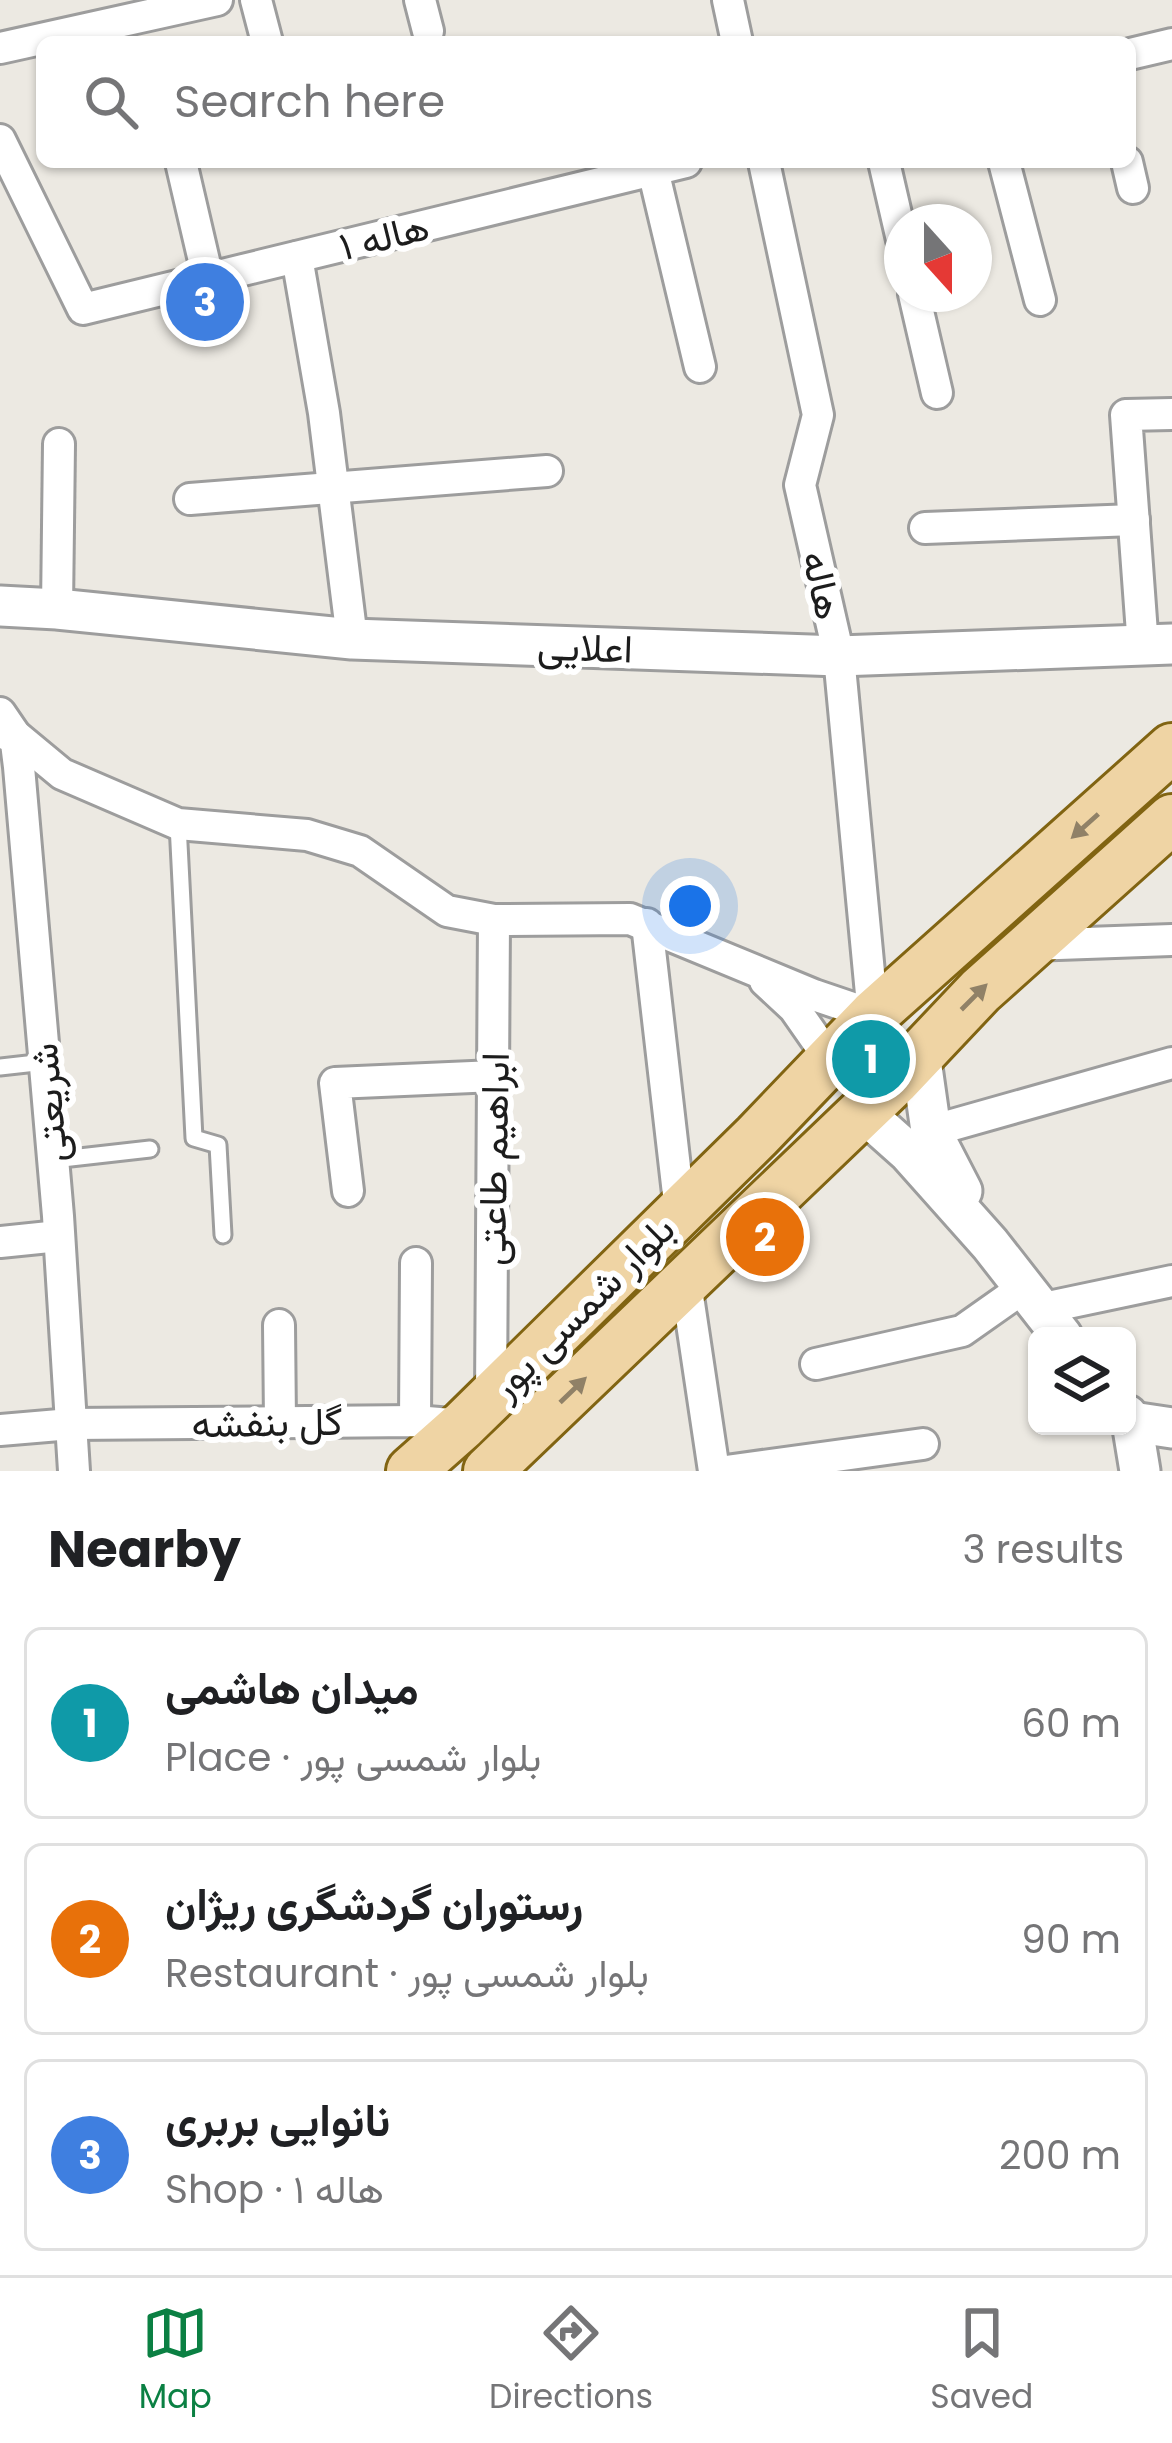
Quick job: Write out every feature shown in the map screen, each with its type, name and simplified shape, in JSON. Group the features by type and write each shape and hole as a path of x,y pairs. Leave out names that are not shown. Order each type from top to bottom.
{"main road":[{"name":"بلوار شمسی پور","path":"411,1471 757,1136 873,1015 1172,748"},
{"name":"بلوار شمسی پور","path":"488,1471 863,1112 980,991 1172,819"},
{"path":"831,1060 824,1075 833,1102 844,1110 863,1112"},
{"path":"757,1136 770,1135 793,1147 802,1170"}],"street":[{"path":"54,36 217,0"},
{"path":"256,0 265,36"},
{"path":"421,0 428,32"},
{"path":"728,0 736,36"},
{"path":"0,48 36,40"},
{"path":"1136,53 1172,44"},
{"name":"هاله ۱","path":"0,140 83,309 661,168"},
{"path":"182,168 208,278"},
{"name":"هاله","path":"765,168 818,415 800,485 839,656 873,1015"},
{"path":"885,168 894,204"},
{"path":"1006,168 1040,300"},
{"path":"653,170 700,367"},
{"path":"297,257 324,413 352,639"},
{"path":"918,312 937,393"},
{"path":"1158,645 1134,520 1126,415 1172,414"},
{"path":"57,609 59,444"},
{"path":"190,500 548,470"},
{"path":"925,528 1134,520"},
{"name":"اعلایی","path":"0,606 352,639 839,656 1158,645"},
{"path":"5,728 62,775 178,824 307,835 360,851 447,911 494,920 630,919 873,1015"},
{"name":"شریعتی","path":"5,728 45,1062 74,1471"},
{"name":"ابراهیم طاعتی","path":"477,1411 495,1076 494,920"},
{"path":"647,924 680,1210"},
{"path":"1030,945 1172,940"},
{"path":"752,969 794,1009 831,1060"},
{"path":"920,1053 931,1131 990,1244"},
{"path":"931,1131 1172,1063"},
{"path":"348,1191 335,1083 495,1076"},
{"path":"863,1112 909,1153 990,1244 1041,1311"},
{"path":"0,1242 59,1236"},
{"path":"415,1421 416,1263"},
{"path":"816,1364 1172,1281"},
{"path":"686,1283 714,1471"},
{"path":"279,1325 280,1423"},
{"name":"گل بنفشه","path":"0,1430 71,1424 415,1421 477,1411"},
{"path":"1136,1420 1172,1428"},
{"path":"1133,1435 1140,1471"},
{"path":"726,1471 923,1444"}],"lane":[{"path":"178,824 194,1138 218,1145 223,1234"},
{"path":"0,1067 45,1062"},
{"path":"53,1160 150,1148"}],"place":[{"name":"نانوایی بربری","path":"205,302"},
{"name":"میدان هاشمی","path":"871,1059"},
{"name":"رستوران گردشگری ریژان","path":"765,1237"}]}
